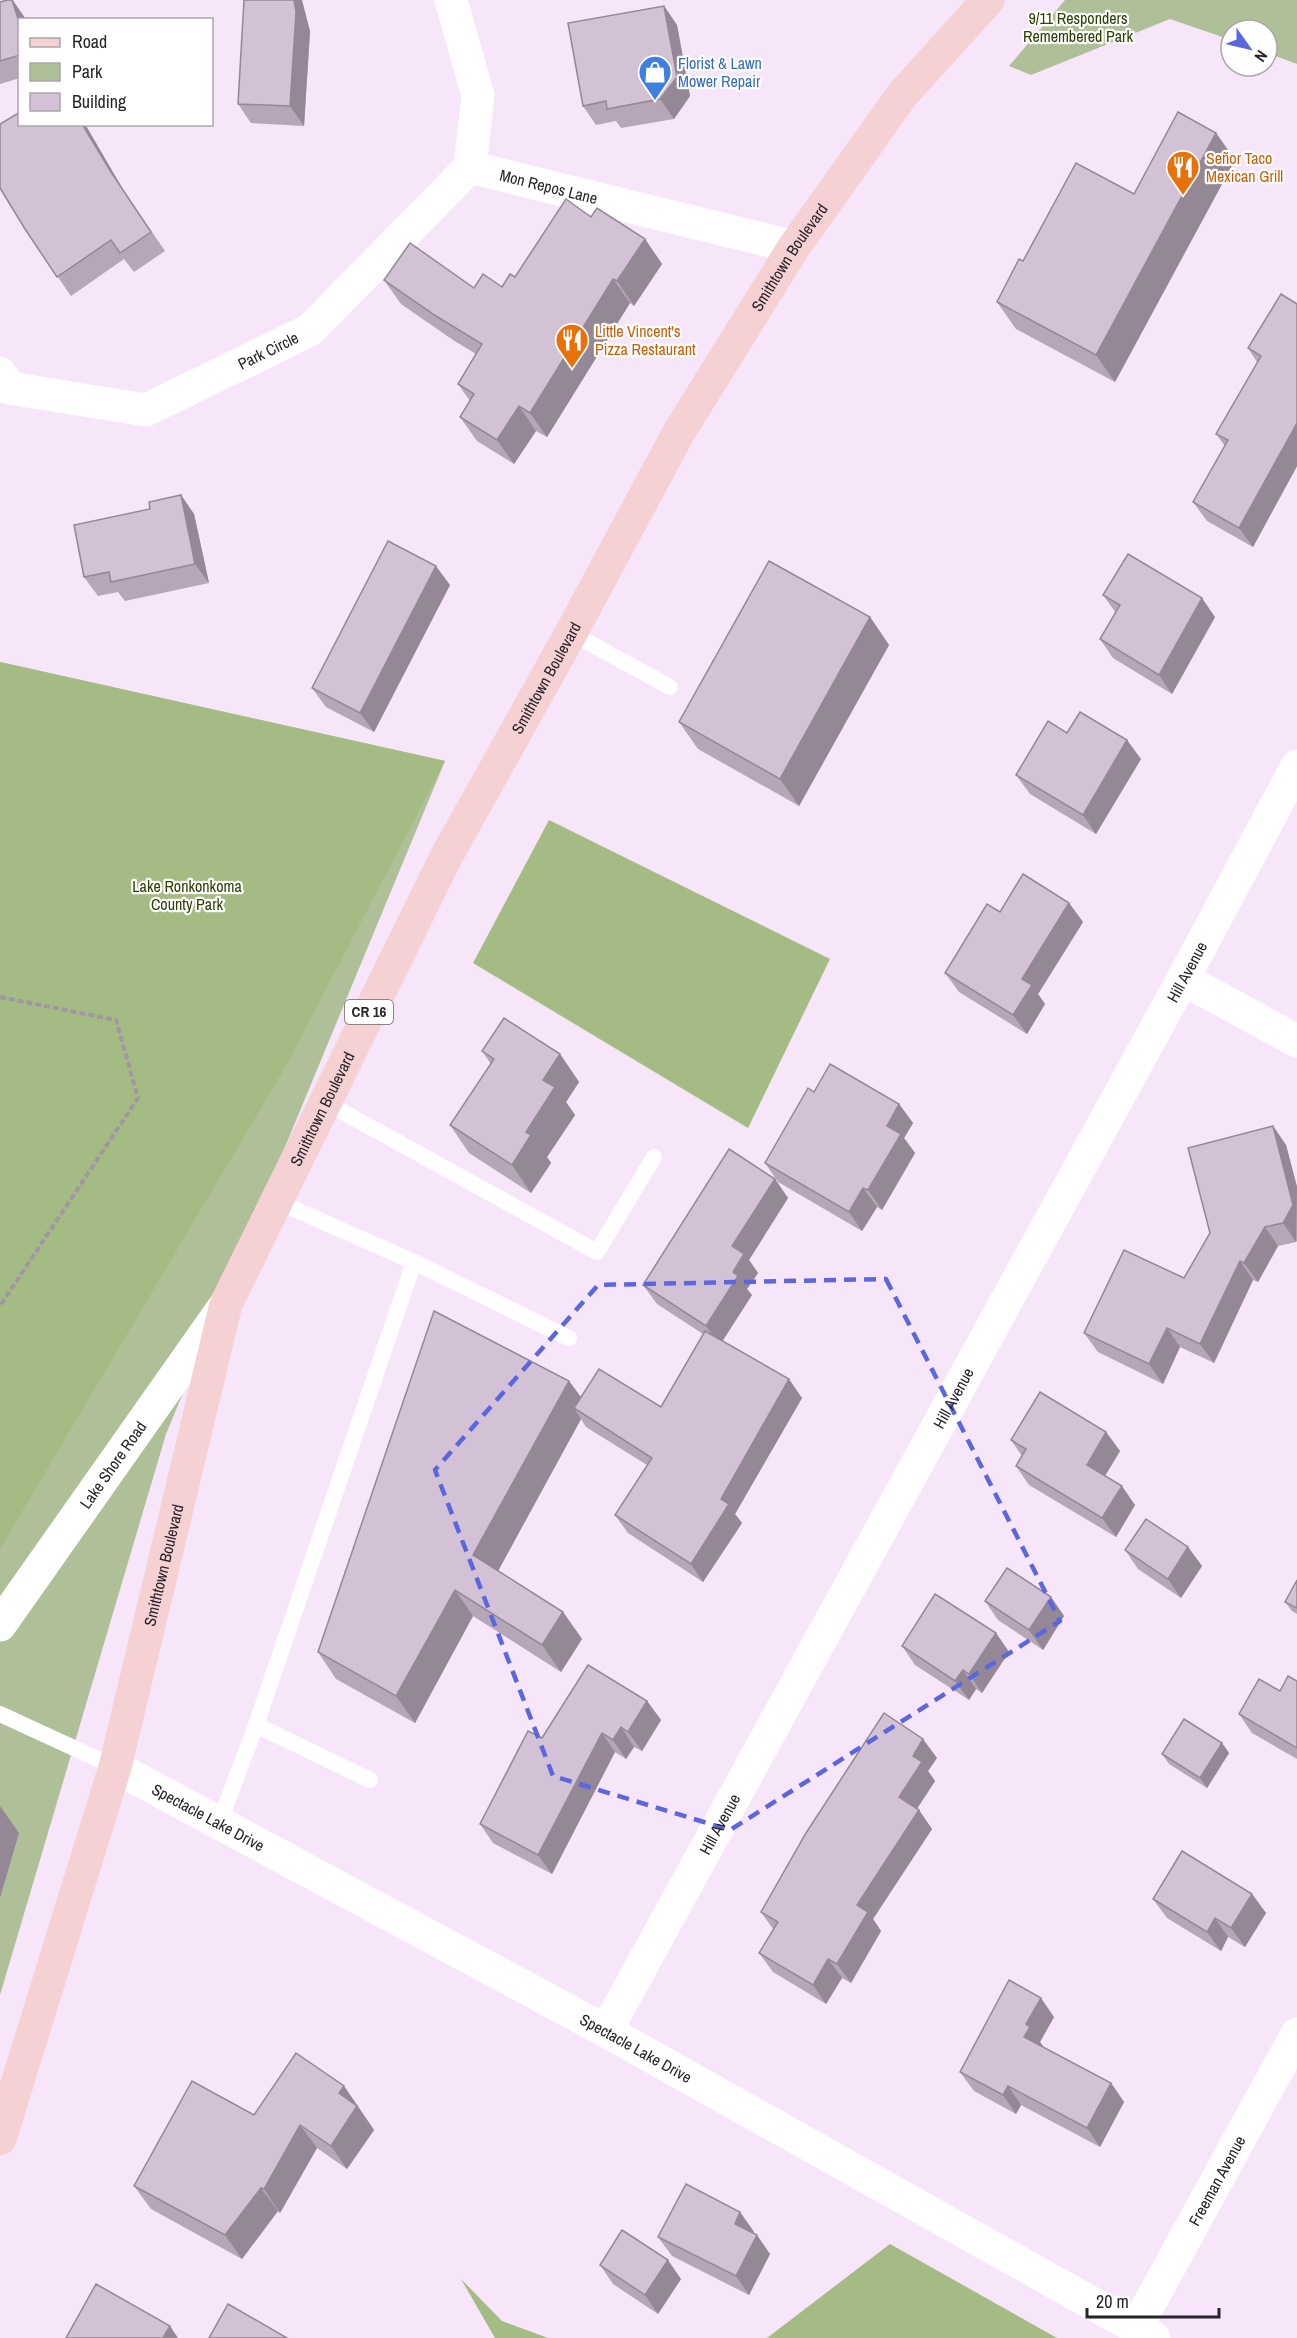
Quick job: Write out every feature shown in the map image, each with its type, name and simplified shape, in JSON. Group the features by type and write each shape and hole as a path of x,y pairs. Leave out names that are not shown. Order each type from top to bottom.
{"main road":[{"name":"Smithtown Boulevard","path":"0,2139 115,1767 226,1304 446,857 571,633 679,432 794,247 902,95 988,0"}],"street":[{"path":"451,0 478,96 470,167"},
{"name":"Mon Repos Lane","path":"470,167 794,247"},
{"name":"Park Circle","path":"3,383 146,410 310,330 470,167"},
{"name":"Hill Avenue","path":"606,2031 1183,979 1297,766"},
{"path":"1183,979 1297,1041"},
{"name":"Lake Shore Road","path":"0,1625 226,1304"},
{"name":"Spectacle Lake Drive","path":"115,1767 606,2031 1145,2333"},
{"name":"Freeman Avenue","path":"1145,2333 1297,2034"}],"lane":[{"path":"571,633 670,687"},
{"path":"325,1102 597,1252 654,1157"},
{"path":"276,1201 414,1262 570,1338"},
{"path":"219,1823 256,1725 414,1262"},
{"path":"0,1714 115,1767"},
{"path":"256,1725 370,1780"}],"path":[{"path":"0,997 116,1020 138,1098 0,1306"}],"highlighted area":[{"path":"886,1279 1060,1621 730,1830 553,1776 435,1470 598,1285"}],"green space":[{"name":"9/11 Responders Remembered Park","path":"1065,0 1297,0 1297,64 1279,57 1279,18 1219,18 1219,36 1170,19 1031,75 1009,66"},
{"name":"Lake Ronkonkoma County Park","path":"0,662 445,761 166,1434 0,1995"},
{"name":"Lake Ronkonkoma County Park","path":"0,662 445,761 286,1066 0,1549"},
{"path":"549,820 830,959 748,1128 473,963"},
{"path":"890,2244 1057,2338 767,2338"},
{"path":"461,2279 502,2321 548,2338 495,2338"}],"building":[{"path":"12,0 18,19 18,56 0,61 0,2"},
{"path":"244,0 294,0 296,12 290,106 238,104"},
{"path":"664,6 677,77 660,99 607,109 606,101 583,106 568,23"},
{"path":"1178,112 1216,133 1096,355 997,302 1019,259 1023,261 1076,163 1134,194"},
{"path":"18,113 18,126 83,126 151,232 120,253 111,240 57,277 0,188 0,124"},
{"path":"566,199 591,217 597,208 645,239 617,281 613,279 530,413 519,406 497,440 460,417 474,394 458,384 482,344 384,280 410,243 474,288 483,274 502,287 510,274 515,277"},
{"path":"1281,294 1297,304 1297,423 1239,528 1193,502 1228,440 1216,434 1261,356 1248,348"},
{"path":"181,495 195,564 111,582 109,572 84,577 74,525 150,509 149,502"},
{"path":"388,541 436,566 360,713 312,688"},
{"path":"1128,554 1202,598 1159,675 1100,639 1120,605 1103,595"},
{"path":"769,561 870,617 780,779 679,722"},
{"path":"1080,712 1127,740 1083,815 1016,775 1048,721 1067,733"},
{"path":"1023,874 1069,903 1022,979 1032,985 1013,1015 945,973 987,904 1000,912"},
{"path":"504,1018 560,1054 543,1080 555,1087 526,1132 531,1135 512,1165 450,1125 494,1059 482,1051"},
{"path":"830,1064 899,1104 887,1126 901,1134 868,1190 863,1188 849,1212 765,1163 808,1088 814,1092"},
{"path":"1273,1126 1293,1205 1283,1223 1265,1227 1244,1263 1240,1261 1200,1344 1167,1328 1149,1364 1084,1333 1124,1250 1184,1278 1210,1233 1188,1148"},
{"path":"729,1149 775,1179 732,1246 744,1254 733,1272 738,1276 706,1326 643,1285"},
{"path":"434,1311 569,1381 473,1555 563,1612 542,1645 455,1590 396,1696 318,1652"},
{"path":"705,1331 789,1379 721,1499 729,1504 691,1564 615,1515 652,1458 574,1408 599,1369 661,1407"},
{"path":"1040,1392 1106,1432 1087,1465 1122,1486 1102,1518 1016,1466 1026,1449 1011,1440"},
{"path":"1146,1519 1188,1547 1168,1579 1125,1550"},
{"path":"1007,1568 1051,1597 1029,1630 985,1601"},
{"path":"1297,1580 1297,1608 1285,1602"},
{"path":"935,1594 996,1633 969,1674 963,1670 955,1681 902,1646"},
{"path":"588,1665 647,1701 628,1732 621,1727 613,1740 602,1733 538,1855 480,1824 528,1731 542,1738"},
{"path":"1288,1676 1297,1681 1297,1748 1239,1714 1259,1679 1280,1691"},
{"path":"884,1713 923,1739 913,1756 922,1762 899,1797 919,1810 857,1905 868,1912 837,1964 828,1959 813,1985 759,1953 778,1922 761,1912 806,1833"},
{"path":"1184,1719 1222,1743 1200,1778 1162,1754"},
{"path":"1182,1851 1252,1894 1231,1928 1215,1918 1207,1932 1153,1899"},
{"path":"1009,1980 1041,1998 1026,2024 1030,2027 1024,2037 1111,2083 1087,2128 1008,2086 1003,2095 960,2072"},
{"path":"296,2053 344,2086 339,2093 357,2106 331,2146 300,2125 264,2189 261,2188 225,2235 134,2186 192,2081 254,2115"},
{"path":"686,2184 740,2212 735,2224 757,2235 736,2276 658,2237"},
{"path":"622,2230 668,2260 645,2295 600,2265"},
{"path":"96,2284 170,2326 163,2338 66,2338"},
{"path":"228,2304 287,2338 209,2338"}],"place":[{"name":"Florist & Lawn Mower Repair","path":"655,101"},
{"name":"Señor Taco Mexican Grill","path":"1183,196"},
{"name":"Little Vincent's Pizza Restaurant","path":"572,369"}]}
